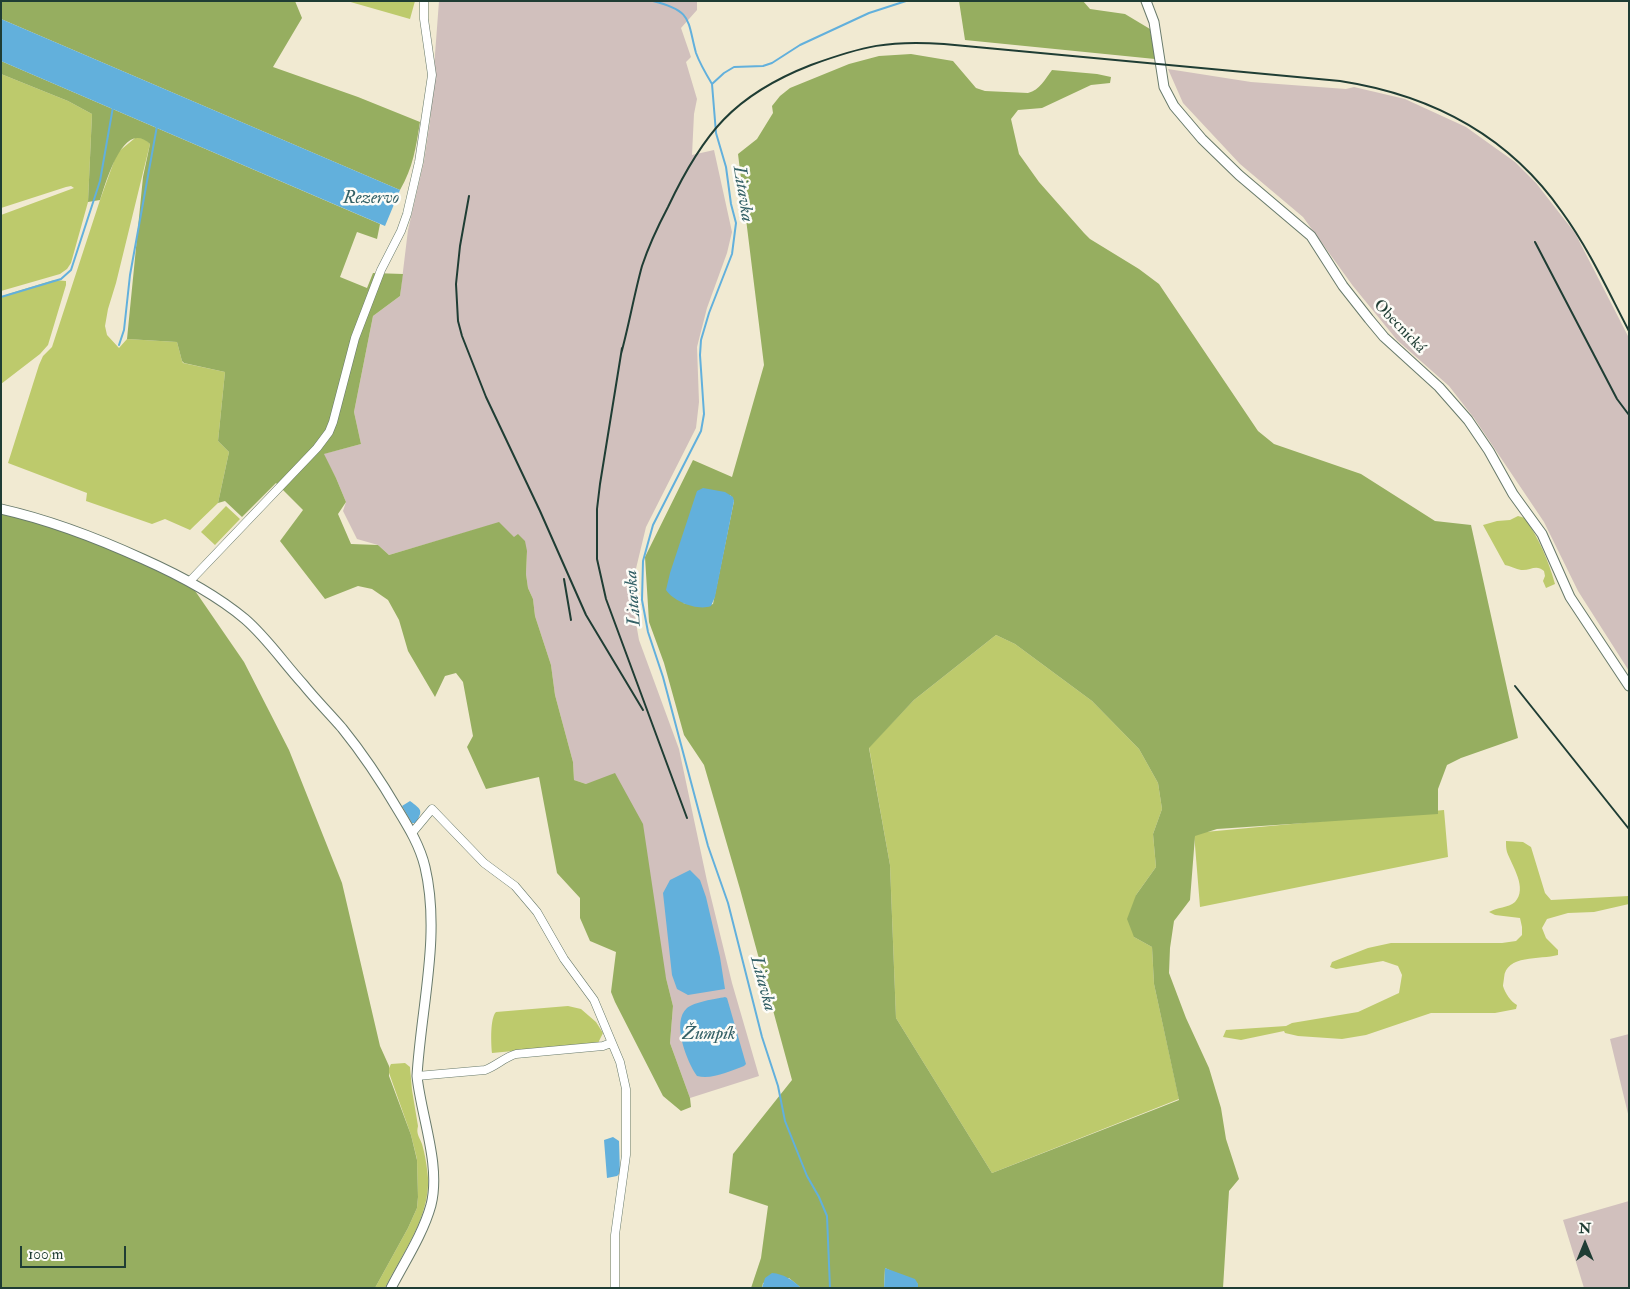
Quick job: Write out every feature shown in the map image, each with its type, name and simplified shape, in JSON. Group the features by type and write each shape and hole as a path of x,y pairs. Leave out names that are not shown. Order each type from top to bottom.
{"street":[{"path":"190,581 317,448 329,432 355,338 381,270 407,214 419,162 432,75 424,19 424,1"},
{"name":"Obecnická","path":"1146,1 1154,22 1164,87 1174,106 1202,139 1238,175 1310,236 1343,286 1368,319 1384,337 1439,387 1468,420 1489,451 1513,494 1542,534 1570,598 1629,686"},
{"path":"1,509 78,531 120,548 190,581 216,597 244,619 270,642 301,682 362,752 412,833 424,866 429,889 430,943 417,1076 419,1098 431,1153 433,1191 431,1205 422,1229 391,1288"},
{"path":"412,833 432,809 484,863 515,886 537,912 564,959 594,1000 602,1015 611,1043 620,1062 626,1089 626,1155 615,1235 614,1288"},
{"path":"417,1076 485,1070 516,1054 603,1046 611,1043"}],"shaded area":[{"path":"439,1 697,1 697,10 681,28 691,57 686,62 697,99 694,114 692,155 714,150 732,232 727,253 707,308 697,347 699,402 696,428 646,527 633,581 633,606 639,640 679,749 707,881 732,983 759,1076 690,1098 670,1043 673,1006 666,978 586,784 574,780 573,762 555,695 551,665 535,616 533,599 528,588 526,574 527,551 498,523 389,555 378,545 357,539 343,511 346,502 323,454 361,444 354,412 373,316 400,296 408,230 424,161 430,121"},
{"path":"1168,69 1251,82 1346,89 1354,87 1405,99 1466,127 1515,162 1536,183 1575,233 1629,338 1629,671 1578,591 1544,522 1474,418 1449,386 1397,340 1353,286 1303,217 1240,164 1183,103"},
{"path":"1629,1034 1629,1118 1610,1039"},
{"path":"1629,1201 1629,1288 1584,1288 1563,1220"}],"green space":[{"path":"1,1 295,1 302,18 273,67 358,97 420,122 408,174 400,190 1,19"},
{"path":"347,1 415,1 410,19"},
{"path":"959,1 1083,1 1090,9 1125,14 1150,29 1155,59 965,40"},
{"path":"911,54 953,61 976,88 985,91 1032,92 1039,87 1052,70 1111,77 1110,83 1091,85 1042,108 1018,110 1011,119 1019,154 1039,182 1090,239 1139,269 1159,284 1258,431 1274,444 1361,474 1435,521 1471,525 1518,738 1461,758 1447,765 1438,789 1438,814 1217,829 1195,836 1190,900 1174,921 1169,973 1186,1018 1209,1068 1221,1108 1226,1139 1239,1179 1229,1191 1223,1288 918,1288 918,1284 885,1268 884,1288 801,1288 789,1278 763,1283 762,1288 751,1288 761,1258 768,1206 729,1193 733,1154 792,1080 704,765 684,735 664,663 649,622 645,557 693,460 732,477 764,365 738,154 757,139 773,113 772,106 790,88 849,64 879,56","holes":["730,495 734,501 713,604 704,607 683,603","996,635 1015,644 1092,701 1139,749 1158,783 1162,809 1153,834 1156,867 1136,895 1127,919 1134,937 1152,947 1154,984 1179,1100 992,1173 896,1018 890,865 869,748 914,700"]},
{"path":"1,61 380,224 377,239 357,232 340,277 367,288 373,273 403,274 400,296 373,316 354,412 361,444 324,454 346,502 338,514 351,544 378,545 389,555 499,522 514,537 518,534 525,541 528,588 533,599 535,616 551,665 555,695 573,762 574,780 586,784 615,773 643,824 666,978 673,1006 670,1043 690,1098 691,1107 681,1111 663,1096 615,1002 611,992 616,952 590,941 580,918 580,898 557,873 539,777 486,789 467,747 473,736 463,682 456,673 445,676 435,697 408,651 399,620 388,600 372,589 358,586 325,599 280,541 303,510 276,483 242,517 225,501 218,503 229,452 218,441 225,372 184,363 177,342 127,339 143,177 150,144 140,138 132,139 124,146 111,168 100,200 88,202 92,114 68,101 1,74"},
{"path":"1,74 68,101 92,114 88,202 71,263 60,274 1,291 1,215 74,188 71,186 66,187 1,208"},
{"path":"139,137 150,144 105,326 107,335 119,348 127,339 177,342 183,363 225,372 218,441 229,452 218,503 190,530 165,519 152,524 86,501 87,493 8,463 39,365 43,356 52,347 117,153 135,138"},
{"path":"54,280 66,281 66,285 48,345 40,354 1,384 1,298 8,294"},
{"path":"226,506 240,519 215,545 201,532"},
{"path":"1,512 81,532 189,582 244,662 289,750 342,883 380,1046 389,1066 389,1076 411,1135 417,1160 417,1208 375,1288 1,1288"},
{"path":"1518,516 1525,518 1535,534 1555,584 1546,588 1543,581 1544,571 1541,569 1521,570 1505,565 1483,525 1510,520"},
{"path":"996,635 1015,644 1092,701 1139,749 1158,783 1162,809 1153,834 1156,867 1136,895 1134,937 1152,947 1154,984 1179,1099 992,1173 896,1018 890,865 869,747 914,700"},
{"path":"1444,810 1448,857 1200,907 1194,833"},
{"path":"1506,841 1523,842 1531,847 1545,893 1551,900 1629,896 1629,904 1594,912 1568,913 1547,919 1542,928 1546,938 1558,950 1558,955 1517,961 1506,970 1503,986 1508,997 1517,1005 1516,1009 1495,1013 1431,1013 1366,1035 1342,1039 1298,1036 1285,1033 1284,1031 1241,1040 1223,1037 1226,1030 1286,1026 1292,1023 1358,1012 1399,993 1402,975 1398,966 1383,961 1336,969 1330,967 1332,962 1368,948 1391,943 1502,943 1516,941 1522,935 1520,918 1495,915 1489,912 1512,904 1519,896 1520,884 1507,852"},
{"path":"568,1006 581,1009 596,1022 603,1033 598,1043 492,1053 492,1025 496,1012"},
{"path":"405,1063 410,1067 418,1133 423,1148 428,1178 427,1193 425,1207 414,1235 385,1288 375,1288 417,1208 417,1159 411,1135 388,1070 391,1064"}],"water":[{"name":"Rezervo","path":"1,19 400,190 385,226 1,61"},
{"path":"703,488 725,492 733,497 734,501 715,597 711,606 700,607 680,602 666,590 697,491"},
{"path":"410,801 420,810 416,823 412,823 402,806"},
{"path":"690,870 700,880 706,897 720,957 725,989 688,995 677,989 672,975 663,893 670,880"},
{"name":"Žumpík","path":"727,998 746,1064 715,1076 697,1076 682,1042 680,1023 682,1014 694,1004"},
{"path":"613,1137 619,1141 620,1173 617,1176 607,1178 604,1140"},
{"path":"885,1268 915,1279 918,1288 884,1288"},
{"path":"772,1273 788,1278 801,1288 762,1288 765,1278"}],"waterway":[{"path":"653,1 675,9 686,18 696,53 712,84"},
{"name":"Litavka","path":"830,1288 827,1216 807,1176 785,1121 778,1086 762,1037 728,903 708,846 663,677 648,632 642,600 643,561 653,525 701,431 704,414 700,355 701,340 709,313 732,254 736,223 731,204 726,167 716,133 712,84 734,67 763,66 772,63 800,45 869,13 906,1"},
{"path":"1,297 61,279 71,270 100,181 113,107"},
{"path":"119,345 124,330 130,275 157,126"}],"railway":[{"path":"621,354 642,266 654,236 681,181 708,137 741,104 761,89 784,77 846,53 876,46 907,43 944,44 1340,81 1406,97 1465,123 1518,161 1541,185 1581,241 1629,331"},
{"path":"469,196 460,246 456,284 458,321 462,336 486,397 540,511 586,615 643,710"},
{"path":"1535,242 1617,399 1629,415"},
{"path":"622,348 597,509 597,559 606,599 687,818"},
{"path":"564,579 571,620"},
{"path":"1515,686 1629,829"}]}
